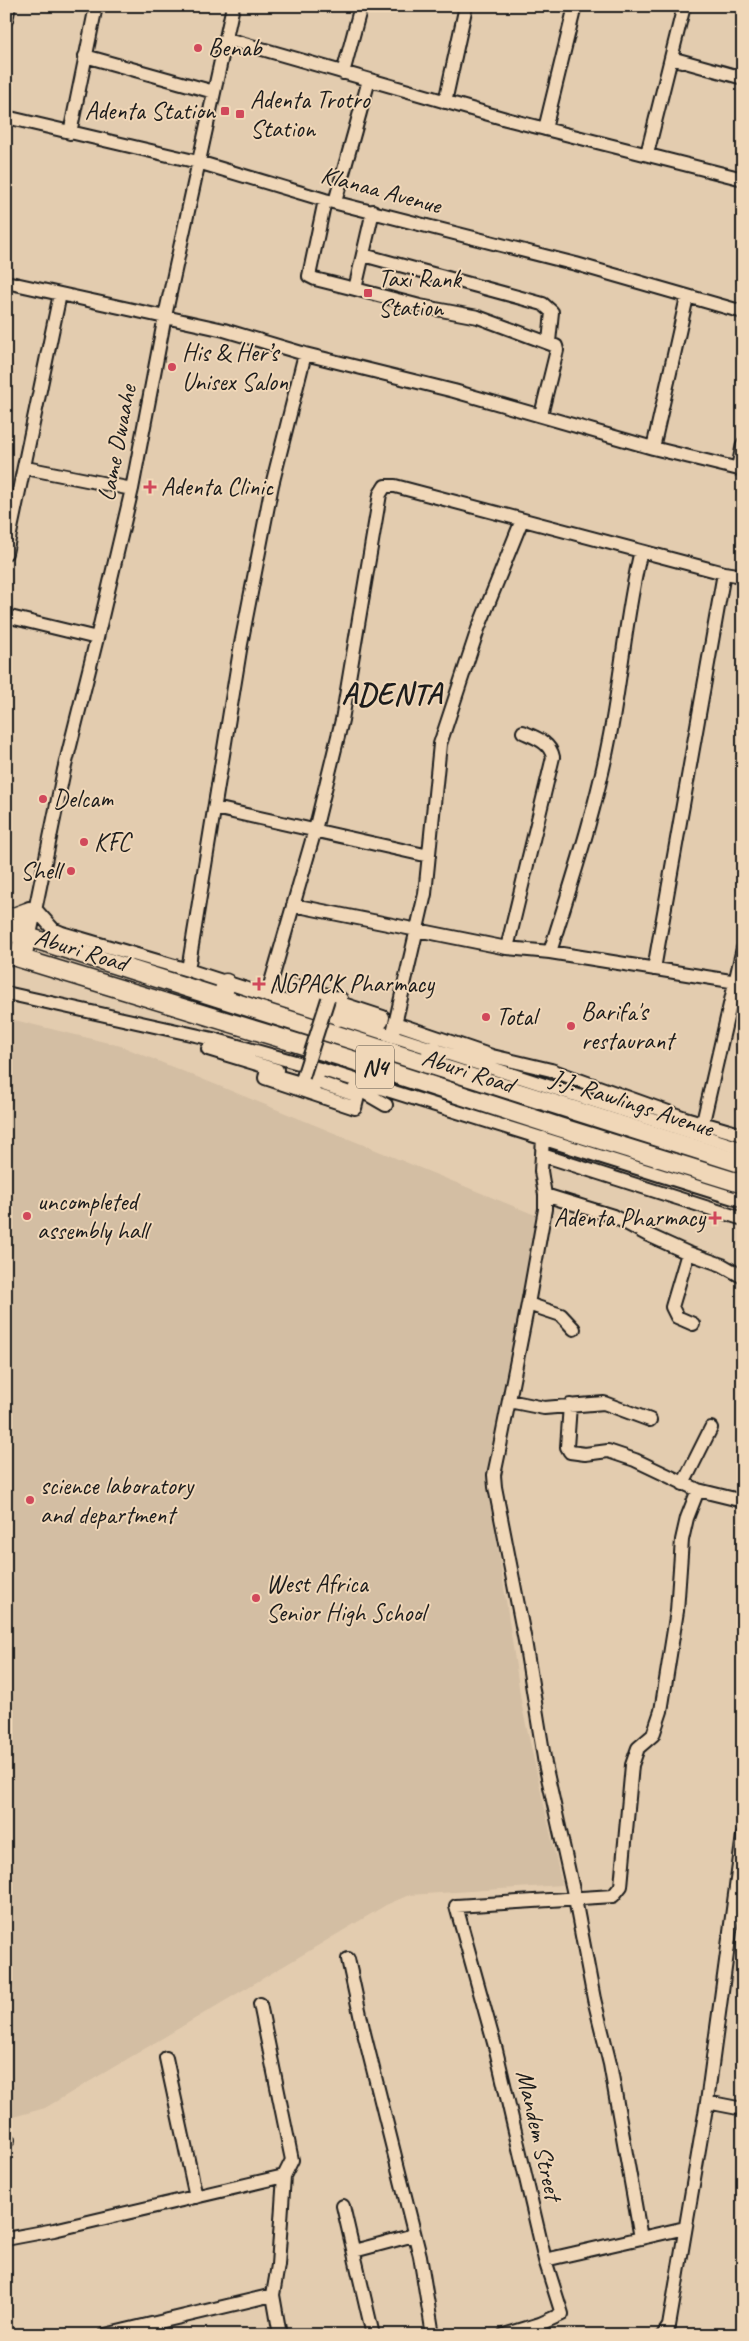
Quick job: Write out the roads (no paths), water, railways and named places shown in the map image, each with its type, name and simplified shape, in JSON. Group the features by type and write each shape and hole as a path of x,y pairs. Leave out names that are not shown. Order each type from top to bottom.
{"highway":[{"path":"6,920 32,911"},
{"name":"J.J. Rawlings Avenue","path":"19,934 224,990 665,1132 743,1164"},
{"name":"Aburi Road","path":"16,956 349,1059 526,1124 743,1184"}],"street":[{"path":"6,20 9,6"},
{"path":"70,133 96,6"},
{"name":"Lame Dwaahe","path":"16,956 19,934 32,911 38,887 64,770 132,489 198,162 233,6"},
{"path":"343,73 361,6"},
{"path":"445,102 466,6"},
{"path":"545,129 575,6"},
{"path":"647,154 684,6"},
{"path":"227,39 445,102 743,179"},
{"path":"85,56 214,92"},
{"path":"671,58 743,78"},
{"path":"369,80 330,201 309,275 315,279 420,306 478,317 556,346 557,350 541,415"},
{"name":"Klanaa Avenue","path":"6,117 198,162 330,201 576,264 743,312"},
{"path":"355,289 373,211"},
{"path":"363,255 543,304 552,312 549,342"},
{"path":"6,282 224,330 305,354 541,415 653,448 740,469 743,444"},
{"path":"6,552 26,468 60,294"},
{"path":"653,448 687,297"},
{"path":"188,970 241,644 272,485 305,354"},
{"path":"26,468 132,489"},
{"path":"267,996 315,830 342,720 380,494 383,489 389,485 395,486 724,573 743,576"},
{"path":"392,1037 425,894 440,744 478,629 522,520"},
{"path":"550,952 581,852 610,735 630,603 641,551"},
{"path":"654,969 724,573"},
{"path":"6,616 97,638"},
{"path":"507,948 553,757 552,749 545,743 523,732"},
{"path":"215,808 430,856"},
{"path":"293,905 507,948 550,952 739,983"},
{"path":"32,911 53,929 62,933 188,970 224,990 267,996 392,1037 430,1057"},
{"path":"702,1129 739,983 743,948"},
{"path":"319,1072 316,1082 314,1087 266,1073 265,1078 355,1108 358,1096 331,1086 322,1083 312,1080 303,1077 328,999 336,1002 345,1005 372,1014 383,1017 382,1022 340,1008 332,1005 322,1001 294,994 293,985 341,999 340,1006 339,1013 338,1020"},
{"path":"6,993 213,1039 319,1072 526,1124 544,1138 743,1201"},
{"path":"395,1023 492,1056 551,1070 590,1082 702,1129 743,1149"},
{"path":"208,1049 290,1074 319,1072 358,1088 386,1105"},
{"path":"665,1132 702,1129 743,1135"},
{"path":"544,1138 542,1171 545,1195 542,1230 494,1475 495,1488 525,1640 545,1764 575,1899 594,1999 610,2064 640,2238"},
{"path":"542,1155 743,1219"},
{"path":"545,1195 613,1216 688,1253 722,1265 743,1277"},
{"path":"688,1253 672,1307 677,1317 693,1324"},
{"path":"528,1304 561,1316 574,1329"},
{"path":"509,1401 544,1408 604,1403 650,1420"},
{"path":"570,1405 567,1447 570,1452 585,1454 608,1451 635,1460 698,1490 743,1501"},
{"path":"683,1484 711,1428"},
{"path":"575,1899 613,1896 621,1886 632,1765 638,1748 653,1735 661,1711 677,1611 682,1540 687,1518 698,1490"},
{"path":"679,2335 666,2330 686,2228 707,2102 743,1835"},
{"name":"Mandem Street","path":"504,2335 540,2324 562,2314 545,2260 496,2050 456,1906 575,1899"},
{"path":"348,1959 364,2033 414,2234 433,2335"},
{"path":"260,2004 292,2160 284,2176 278,2266 273,2295 280,2335"},
{"path":"166,2058 196,2196"},
{"path":"707,2102 743,2109"},
{"path":"6,2240 284,2176"},
{"path":"343,2206 374,2335"},
{"path":"545,2260 686,2228"},
{"path":"354,2251 414,2234"},
{"path":"105,2335 273,2295"}],"place":[{"name":"Benab","path":"198,48"},
{"name":"Adenta Station","path":"225,111"},
{"name":"Adenta Trotro Station","path":"240,114"},
{"name":"Taxi Rank Station","path":"368,293"},
{"name":"His & Her’s Unisex Salon","path":"172,367"},
{"name":"Adenta Clinic","path":"150,487"},
{"name":"Delcam","path":"43,799"},
{"name":"KFC","path":"84,842"},
{"name":"Shell","path":"71,871"},
{"name":"NGPACK Pharmacy","path":"259,984"},
{"name":"Total","path":"486,1017"},
{"name":"Barifa's restaurant","path":"571,1026"},
{"name":"uncompleted assembly hall","path":"27,1216"},
{"name":"Adenta Pharmacy","path":"715,1218"},
{"name":"science laboratory and department","path":"30,1500"},
{"name":"West Africa Senior High School","path":"256,1598"}],"district":[{"name":"ADENTA","path":"392,694"}]}
